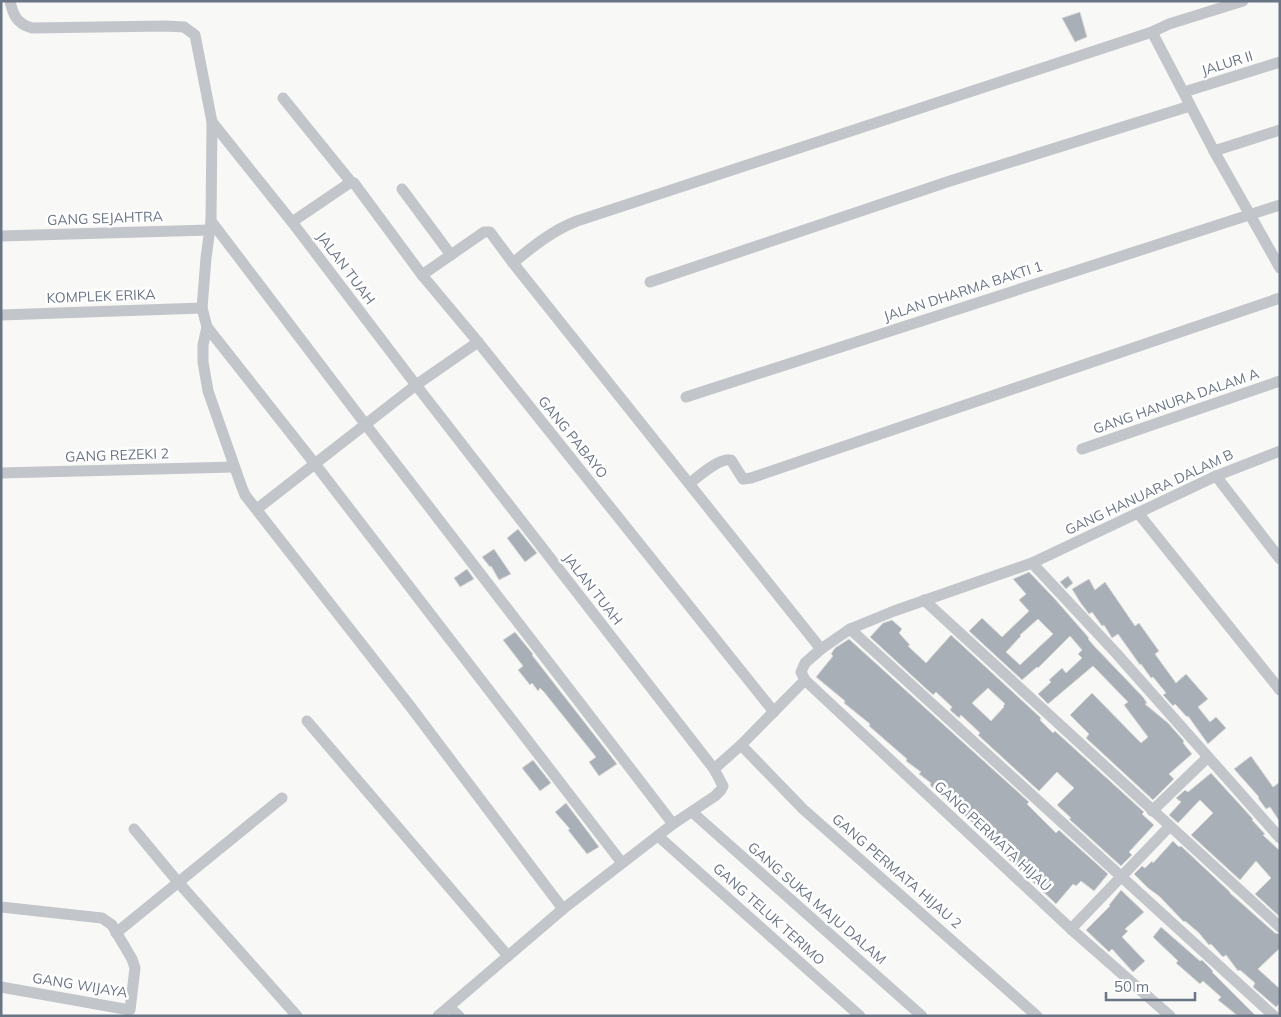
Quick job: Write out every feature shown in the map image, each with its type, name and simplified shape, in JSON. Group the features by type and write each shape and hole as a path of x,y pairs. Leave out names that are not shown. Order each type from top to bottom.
{"street":[{"path":"10,1 19,23 32,28 166,26 188,28 194,33 212,122 211,225 202,308 207,327 315,464 622,863"},
{"path":"513,263 553,233 577,221 1243,1"},
{"path":"1152,32 1214,151 1280,268"},
{"name":"JALUR II","path":"1184,92 1280,62"},
{"name":"GANG PABAYO","path":"283,98 350,183 354,183 422,275 478,342 774,712"},
{"path":"650,282 950,181 1190,106"},
{"name":"JALAN TUAH","path":"212,122 292,222 714,769 723,786 721,790 673,824 563,909 438,1016"},
{"path":"1214,151 1280,130"},
{"path":"292,222 350,183"},
{"path":"402,189 451,256"},
{"name":"JALAN DHARMA BAKTI 1","path":"686,397 1280,205"},
{"path":"211,225 673,824"},
{"name":"GANG SEJAHTRA","path":"1,236 211,225"},
{"path":"422,275 486,232 490,232 821,649"},
{"path":"690,483 728,458 742,479 751,478 1280,298"},
{"name":"KOMPLEK ERIKA","path":"1,315 202,308"},
{"path":"207,327 203,345 203,362 208,391 234,467 246,495 410,706 563,909"},
{"path":"256,509 416,385 478,342"},
{"name":"GANG HANURA DALAM A","path":"1082,449 1280,381"},
{"name":"GANG HANUARA DALAM B","path":"714,769 774,712 803,676 805,663 821,649 850,629 924,600 1032,562 1216,476 1280,451"},
{"name":"GANG REZEKI 2","path":"1,473 234,467"},
{"path":"1216,476 1280,559"},
{"path":"1138,514 1280,690"},
{"path":"1032,562 1280,838"},
{"path":"924,600 1280,927"},
{"path":"850,629 1274,1016"},
{"name":"GANG PERMATA HIJAU","path":"803,676 1071,929 1170,1016"},
{"path":"307,721 508,956"},
{"name":"GANG PERMATA HIJAU 2","path":"741,745 803,809 1037,1016"},
{"path":"1152,811 1208,757"},
{"path":"116,933 282,798"},
{"name":"GANG SUKA MAJU DALAM","path":"692,812 922,1016"},
{"path":"1071,929 1169,827"},
{"path":"134,829 178,882 297,1016"},
{"name":"GANG TELUK TERIMO","path":"658,836 860,1016"},
{"name":"GANG WIJAYA","path":"1,907 95,916 107,921 132,959 135,968 130,1013 1,987"},
{"path":"449,1007 459,1016"}],"building":[{"path":"1080,12 1087,37 1075,42 1062,18"},
{"path":"518,529 537,553 525,562 507,538"},
{"path":"494,549 511,574 499,580 491,566 482,557"},
{"path":"467,569 474,579 460,587 454,578"},
{"path":"1029,572 1054,598 1096,648 1143,697 1147,703 1145,704 1168,723 1184,741 1183,743 1192,754 1169,774 1174,779 1153,800 1086,738 1089,734 1070,715 1092,693 1141,743 1148,737 1124,705 1128,702 1093,666 1048,704 1038,694 1062,668 1066,673 1082,658 1078,654 1082,650 1070,636 1038,668 1022,680 969,631 982,618 1002,637 1029,611 1019,600 1026,594 1013,579","holes":["1038,619 1053,634 1020,665 1006,652 1020,635"]},
{"path":"1068,576 1073,583 1066,589 1060,582"},
{"path":"1089,579 1095,590 1105,582 1135,626 1139,623 1159,651 1155,654 1176,683 1186,674 1208,699 1198,707 1210,722 1216,717 1226,728 1208,744 1188,716 1175,704 1173,706 1163,695 1166,693 1140,665 1118,634 1112,638 1104,625 1102,626 1092,612 1089,614 1080,602 1072,589"},
{"path":"892,620 902,629 899,633 910,645 908,646 926,663 951,635 1041,718 1040,720 1053,733 1055,731 1144,812 1142,814 1154,825 1129,852 1132,855 1121,866 1069,819 1071,818 1057,805 1074,788 1057,772 1039,791 978,735 980,733 961,715 959,718 950,710 952,707 936,692 933,695 870,637 883,623","holes":["988,688 1005,704 991,721 972,703"]},
{"path":"515,632 617,764 599,776 589,762 596,757 544,692 540,688 538,691 532,683 530,685 518,670 523,666 503,640"},
{"path":"849,639 1029,802 1027,804 1056,833 1059,830 1108,874 1094,891 1081,881 1076,886 1073,884 1056,904 998,849 1000,847 930,785 931,783 919,774 921,772 906,761 907,759 869,726 870,724 816,677 833,656 831,654 835,648"},
{"path":"1251,756 1273,787 1280,782 1280,822 1270,807 1266,809 1259,797 1234,769"},
{"path":"533,760 551,783 540,791 522,768"},
{"path":"1211,773 1253,819 1265,834 1263,835 1280,851 1280,917 1255,894 1271,878 1256,861 1240,880 1191,835 1213,813 1200,800 1178,823 1169,815 1181,802 1176,798 1185,790 1188,792"},
{"path":"566,803 599,847 587,854 568,830 570,829 555,812"},
{"path":"1173,841 1179,847 1181,846 1275,933 1280,934 1280,948 1258,969 1280,989 1280,1003 1276,1007 1253,987 1255,983 1240,970 1238,971 1226,955 1223,957 1211,944 1209,945 1199,933 1184,922 1134,874 1142,866 1145,868 1152,861 1153,863"},
{"path":"1121,890 1144,912 1125,929 1128,931 1122,937 1145,961 1133,972 1112,949 1109,952 1086,930 1110,906"},
{"path":"1161,927 1200,961 1202,960 1256,1016 1238,1016 1218,1000 1221,997 1203,981 1200,984 1176,963 1178,961 1153,937"}]}
